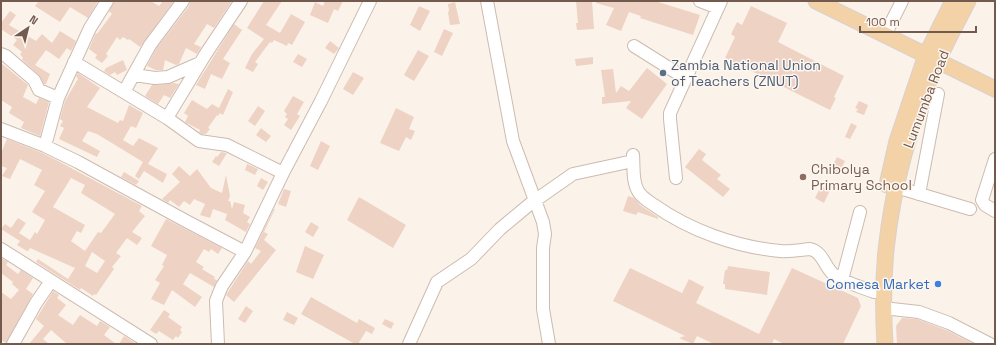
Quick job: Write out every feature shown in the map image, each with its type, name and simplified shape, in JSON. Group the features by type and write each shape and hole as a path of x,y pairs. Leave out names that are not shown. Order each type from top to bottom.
{"main road":[{"path":"816,1 995,89"},
{"name":"Lumumba Road","path":"875,344 874,292 886,187 897,141 954,1"},
{"name":"Lumumba Road","path":"885,344 883,308 886,251 896,187 932,58 968,1"}],"street":[{"path":"45,146 58,98 90,28 107,1"},
{"path":"124,92 150,45 183,1"},
{"path":"167,118 200,63 242,1"},
{"path":"218,344 216,301 222,286 245,252 283,173 370,1"},
{"path":"487,1 513,140 543,222 545,234 543,248 543,309 549,344"},
{"path":"676,178 670,119 673,105 720,4 700,1"},
{"path":"885,35 902,1"},
{"path":"634,46 685,78"},
{"path":"1,54 6,56 34,80 40,90 58,98"},
{"path":"74,62 167,118 199,141 228,145 283,173"},
{"path":"134,75 155,78 168,77 200,63"},
{"path":"919,194 938,94"},
{"path":"1,129 45,146 78,162 245,252"},
{"path":"409,344 437,282 471,259 500,229 535,200 573,174 633,158 635,186 638,192 644,198 680,222 719,238 749,246 781,251 814,250 821,255 829,270 842,280 874,292"},
{"path":"995,159 982,200 985,205 995,211"},
{"path":"896,187 970,209"},
{"path":"842,280 860,212"},
{"path":"1,249 143,342"},
{"path":"13,344 36,303 51,282"},
{"path":"883,308 919,312 949,323 990,344"}],"building":[{"path":"39,1 98,1 88,18 70,7 60,22 35,6"},
{"path":"114,1 151,1 159,6 163,1 174,1 140,47 129,39 128,40 123,37 120,40 117,37 106,54 108,56 102,63 95,58 97,55 89,49 96,33 97,34 112,14 109,11"},
{"path":"190,1 232,1 214,28 207,24 194,44 201,47 197,54 186,48 179,64 176,65 165,60 163,70 156,70 147,66 156,49 189,6"},
{"path":"264,1 282,1 266,25 280,33 291,14 305,22 292,45 288,43 287,46 274,40 272,43 270,42 255,62 258,64 253,72 245,68 252,54 264,39 247,28"},
{"path":"325,1 343,1 338,11 334,9 328,23 310,15 315,2 323,6"},
{"path":"576,1 592,1 594,29 577,30 576,23 578,23"},
{"path":"596,1 655,1 700,15 693,35 640,18 641,16 629,12 621,31 606,25 614,8 596,3"},
{"path":"455,2 460,24 450,25 448,4"},
{"path":"419,6 430,11 420,31 410,25"},
{"path":"751,6 787,23 778,42 844,76 834,97 836,98 830,110 725,58 735,37 731,34 737,22 742,25"},
{"path":"10,11 16,15 9,25 36,41 42,34 52,43 60,31 76,41 71,51 67,48 59,59 46,50 35,65 50,74 46,84 44,84 39,75 22,60 23,58 20,54 22,52 13,45 17,40 1,29 1,23"},
{"path":"234,24 242,30 223,59 230,63 222,79 211,74 205,89 196,85"},
{"path":"444,29 453,33 442,56 434,52"},
{"path":"330,41 339,48 334,54 325,48"},
{"path":"418,50 429,56 414,81 404,75"},
{"path":"298,54 307,59 302,67 293,62"},
{"path":"593,57 593,64 576,66 575,59"},
{"path":"123,60 127,70 117,75 115,72 110,75 104,71 106,68"},
{"path":"1,63 28,85 23,97 36,104 39,98 49,102 40,136 21,128 24,122 9,113 12,107 1,100"},
{"path":"647,68 667,84 642,119 626,108 631,101 602,104 602,97 605,97 601,70 613,69 616,93 621,86 629,91"},
{"path":"353,72 364,78 353,95 343,89"},
{"path":"78,73 100,88 87,107 118,123 120,120 123,121 129,105 143,113 136,128 131,126 123,140 133,146 139,138 158,148 148,164 167,174 163,183 144,171 139,179 135,176 143,162 97,134 88,131 82,141 100,151 97,157 59,139 64,128 60,126 63,121 60,119 65,101 78,79 76,76"},
{"path":"173,83 179,84 170,98 164,95 158,104 145,96 152,85"},
{"path":"228,89 233,92 223,115 220,113 218,116 217,115 208,128 210,129 206,134 202,134 199,132 200,130 185,122 188,116 184,113 192,100 207,109 212,104 219,108"},
{"path":"293,96 304,102 297,114 300,116 291,130 284,125 288,119 285,117 287,114 284,111"},
{"path":"859,101 868,105 864,115 856,112 858,109 855,108"},
{"path":"258,106 265,111 255,126 248,121"},
{"path":"396,108 414,117 409,129 415,131 411,140 406,137 399,151 380,143"},
{"path":"851,123 857,126 850,139 845,137"},
{"path":"261,128 271,136 266,142 256,135"},
{"path":"7,139 42,153 142,206 139,211 145,216 132,232 142,238 137,245 127,238 116,253 121,256 112,267 114,269 96,295 94,294 93,296 81,288 80,290 36,262 38,259 68,279 75,268 30,248 27,251 17,245 20,241 1,229 5,224 11,228 18,218 26,223 19,233 30,240 35,232 37,234 45,220 32,212 45,191 34,185 42,170 20,159 10,179 2,176 7,168 1,166 1,153","holes":["71,178 85,185 81,193 115,214 101,233 98,232 85,251 71,241 77,231 81,233 85,225 53,207","92,252 105,261 97,273 85,266"]},
{"path":"321,141 330,146 318,170 310,166"},
{"path":"699,149 706,154 702,160 721,175 717,179 730,189 723,197 685,167"},
{"path":"221,152 227,153 219,166 212,162"},
{"path":"837,157 845,161 839,173 831,169"},
{"path":"247,164 258,169 255,175 245,170"},
{"path":"179,166 190,176 197,169 211,188 222,193 226,175 230,196 228,201 230,201 232,209 234,202 245,205 243,213 250,217 247,222 250,224 246,232 225,220 227,214 213,209 210,218 200,215 205,204 194,199 190,205 184,201 179,207 170,200 168,203 162,199 180,182 172,174"},
{"path":"124,172 139,181 136,185 121,177"},
{"path":"261,178 268,182 263,190 257,186"},
{"path":"821,186 830,190 824,203 815,198"},
{"path":"284,189 291,191 286,207 278,204"},
{"path":"628,196 634,198 640,205 658,217 658,219 638,212 636,215 623,211"},
{"path":"359,197 406,225 393,248 347,220"},
{"path":"274,209 264,232 268,234 264,240 276,250 234,302 226,295 248,261 251,264 261,251 255,248"},
{"path":"166,219 222,248 218,254 211,249 209,252 204,249 196,262 204,267 202,269 215,277 214,279 217,280 214,287 190,273 183,284 202,297 195,307 172,290 164,305 151,299 160,283 155,280 164,266 162,265 167,255 151,246"},
{"path":"311,222 319,227 313,237 305,232"},
{"path":"305,246 324,255 313,279 296,272"},
{"path":"1,258 8,262 6,265 18,274 21,270 33,278 26,289 33,294 6,343 1,340 1,292 11,299 19,290 12,284 13,282 1,273"},
{"path":"728,266 770,272 767,295 725,289 725,284 723,284 725,270 727,270"},
{"path":"630,268 682,293 689,279 704,287 696,303 759,334 792,268 858,298 861,306 843,344 784,344 774,339 772,344 714,344 697,336 693,344 679,338 685,336 613,301"},
{"path":"53,291 59,295 57,298 66,305 58,315 73,325 80,315 97,326 100,321 110,327 104,335 116,344 67,344 51,330 43,339 49,344 29,344 44,326 36,319"},
{"path":"311,297 357,323 359,319 375,328 372,334 366,331 358,344 355,344 301,314"},
{"path":"246,306 253,311 245,323 238,319"},
{"path":"164,310 170,314 168,317 182,327 180,330 182,332 178,338 176,336 173,340 159,331 156,334 150,330"},
{"path":"287,312 298,318 294,325 283,320"},
{"path":"902,318 917,319 946,330 974,344 897,344 896,326"},
{"path":"385,319 394,323 391,329 382,324"},
{"path":"124,336 135,343 135,344 119,344"}],"place":[{"name":"Zambia National Union of Teachers (ZNUT)","path":"663,73"},
{"name":"Chibolya Primary School","path":"803,177"},
{"name":"Comesa Market","path":"938,284"}]}
